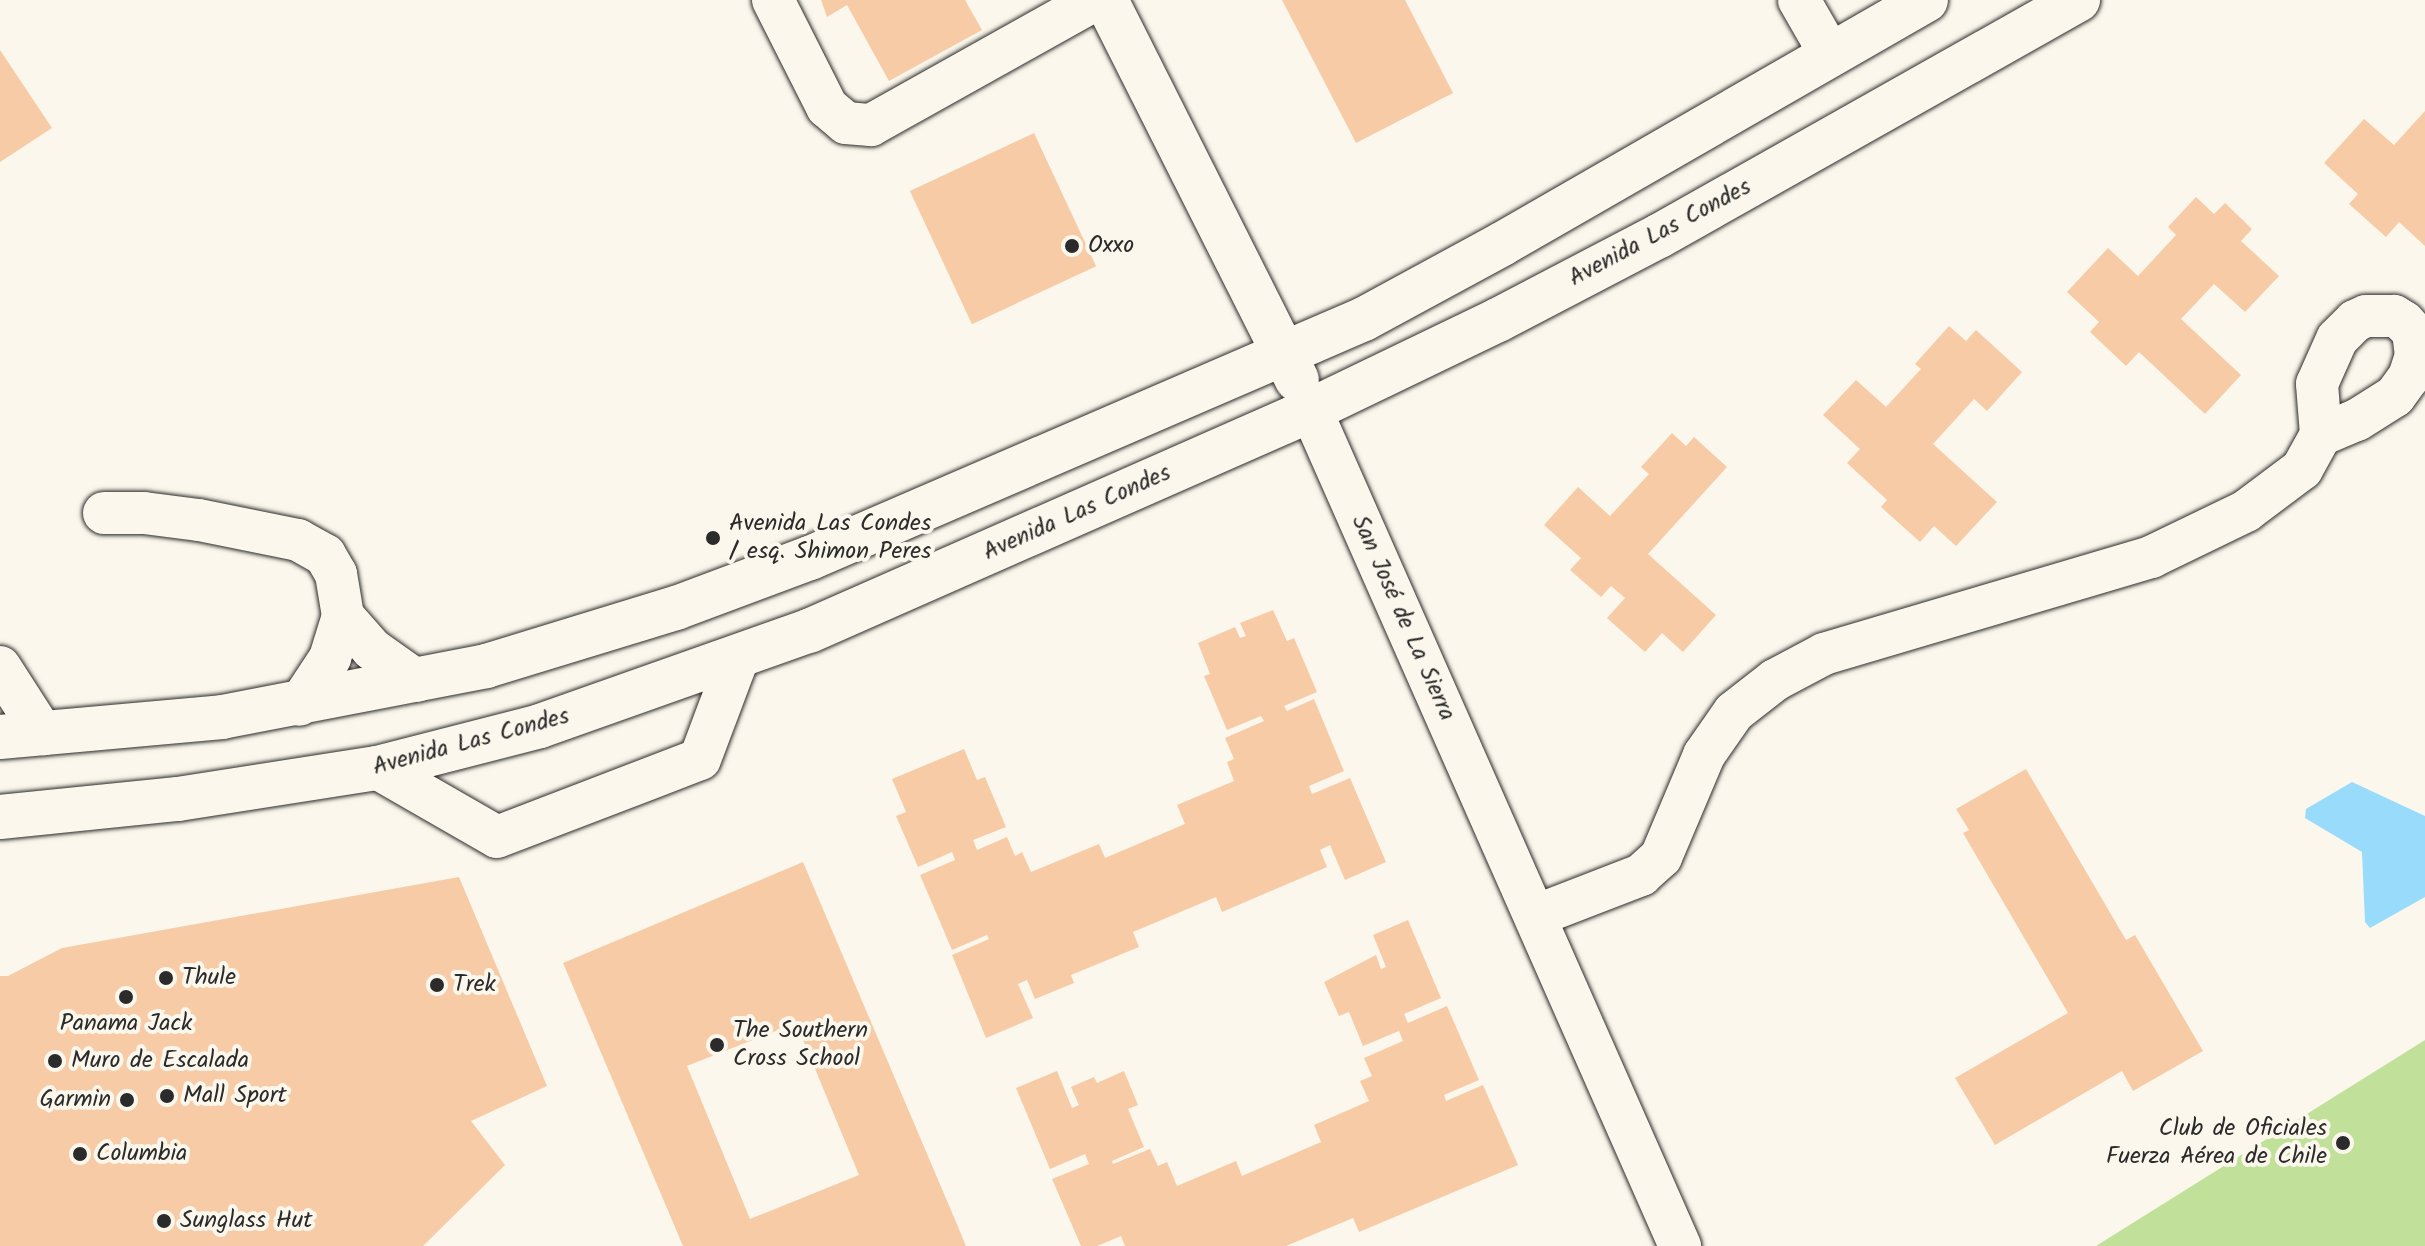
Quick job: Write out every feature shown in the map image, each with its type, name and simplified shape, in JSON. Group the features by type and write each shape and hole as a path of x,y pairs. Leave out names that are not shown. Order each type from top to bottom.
{"main road":[{"name":"San José de La Sierra","path":"1106,0 1311,410"},
{"path":"0,737 222,717 417,681 569,643 780,569 1285,356 1378,313 1926,0"},
{"name":"Avenida Las Condes","path":"0,817 178,799 377,768 540,726 738,658 878,601 1311,410 1498,320 1659,236 2078,0"}],"street":[{"path":"773,0 827,107 846,123 871,125 1095,0"},
{"path":"1799,0 1830,54"},
{"name":"San José de La Sierra","path":"1311,410 1680,1246"},
{"path":"1535,916 1641,875 1661,857 1704,755 1734,712 1775,680 1824,654 2151,557 2246,511 2302,469 2321,435"},
{"path":"104,513 144,513 199,520 298,540 325,555 336,574 343,616 330,658 299,705"},
{"path":"343,616 372,649 417,681"},
{"path":"377,768 497,837 700,759 738,658"},
{"path":"0,667 43,734"}],"green space":[{"name":"Club de Oficiales Fuerza Aérea de Chile","path":"2425,1040 2425,1246 2096,1246"}],"water":[{"path":"2352,782 2425,816 2425,897 2370,928 2365,922 2362,852 2305,818 2306,809"}],"building":[{"path":"821,0 965,0 982,30 889,81 847,5 827,17"},
{"path":"1282,0 1405,0 1453,93 1356,143"},
{"path":"0,50 52,128 0,162"},
{"path":"2425,111 2425,246 2399,222 2386,237 2349,204 2358,194 2324,163 2364,119 2394,145"},
{"path":"1034,133 1096,266 972,324 910,191"},
{"path":"2196,197 2214,214 2225,203 2252,229 2241,241 2279,276 2245,312 2214,284 2181,319 2241,375 2205,414 2139,352 2126,366 2090,332 2099,322 2067,292 2108,248 2138,276 2176,235 2168,227"},
{"path":"1949,326 1966,341 1976,330 2022,372 1987,411 1974,399 1933,444 1997,502 1956,546 1934,526 1920,542 1881,507 1887,500 1847,463 1860,449 1823,415 1856,380 1886,407 1921,369 1915,364"},
{"path":"1672,433 1686,446 1694,437 1727,467 1648,554 1716,615 1683,652 1662,633 1645,652 1607,618 1625,598 1611,586 1601,597 1570,570 1581,558 1544,525 1578,487 1610,516 1649,474 1641,467"},
{"path":"1273,610 1287,641 1294,638 1317,692 1284,706 1287,711 1314,699 1344,771 1309,786 1312,794 1350,778 1386,862 1345,880 1330,845 1320,850 1327,867 1222,912 1216,897 1133,932 1139,947 1071,975 1074,983 1035,999 1027,980 1018,984 1033,1018 986,1038 952,955 989,939 987,935 952,950 920,875 955,860 952,852 918,867 896,816 906,812 892,779 964,749 977,780 985,777 1006,827 973,840 977,850 1007,837 1015,856 1022,852 1031,872 1099,844 1105,858 1185,824 1177,805 1234,781 1227,762 1234,759 1225,738 1264,721 1261,716 1227,730 1204,676 1210,674 1198,643 1235,627 1240,638 1246,636 1240,623"},
{"path":"2026,769 2126,940 2135,935 2203,1051 2133,1091 2122,1071 1995,1145 1955,1078 2068,1013 1963,833 1969,830 1956,809"},
{"path":"803,862 966,1246 683,1246 563,963","holes":["796,1023 859,1175 750,1219 687,1066"]},
{"path":"459,877 547,1086 471,1121 505,1165 423,1246 0,1246 0,976 8,976 62,948"},
{"path":"1408,920 1441,998 1404,1014 1408,1023 1447,1006 1479,1080 1444,1095 1446,1101 1483,1085 1518,1165 1359,1232 1353,1218 1286,1246 1125,1246 1121,1236 1097,1246 1081,1246 1052,1179 1089,1164 1085,1154 1050,1169 1016,1088 1057,1071 1072,1108 1079,1105 1071,1087 1094,1077 1097,1083 1124,1071 1138,1105 1128,1109 1144,1147 1112,1161 1113,1164 1150,1149 1158,1166 1167,1162 1177,1186 1236,1161 1242,1176 1321,1142 1314,1125 1369,1101 1360,1081 1372,1076 1364,1058 1403,1041 1399,1031 1363,1046 1349,1012 1339,1016 1324,982 1376,955 1381,969 1386,967 1373,935"}],"place":[{"name":"Oxxo","path":"1072,246"},
{"name":"Avenida Las Condes / esq. Shimon Peres","path":"713,538"},
{"name":"Thule","path":"166,978"},
{"name":"Trek","path":"437,985"},
{"name":"Panama Jack","path":"126,997"},
{"name":"The Southern Cross School","path":"717,1045"},
{"name":"Muro de Escalada","path":"55,1061"},
{"name":"Mall Sport","path":"167,1096"},
{"name":"Garmin","path":"127,1100"},
{"name":"Club de Oficiales Fuerza Aérea de Chile","path":"2343,1143"},
{"name":"Columbia","path":"80,1154"},
{"name":"Sunglass Hut","path":"164,1221"}]}
